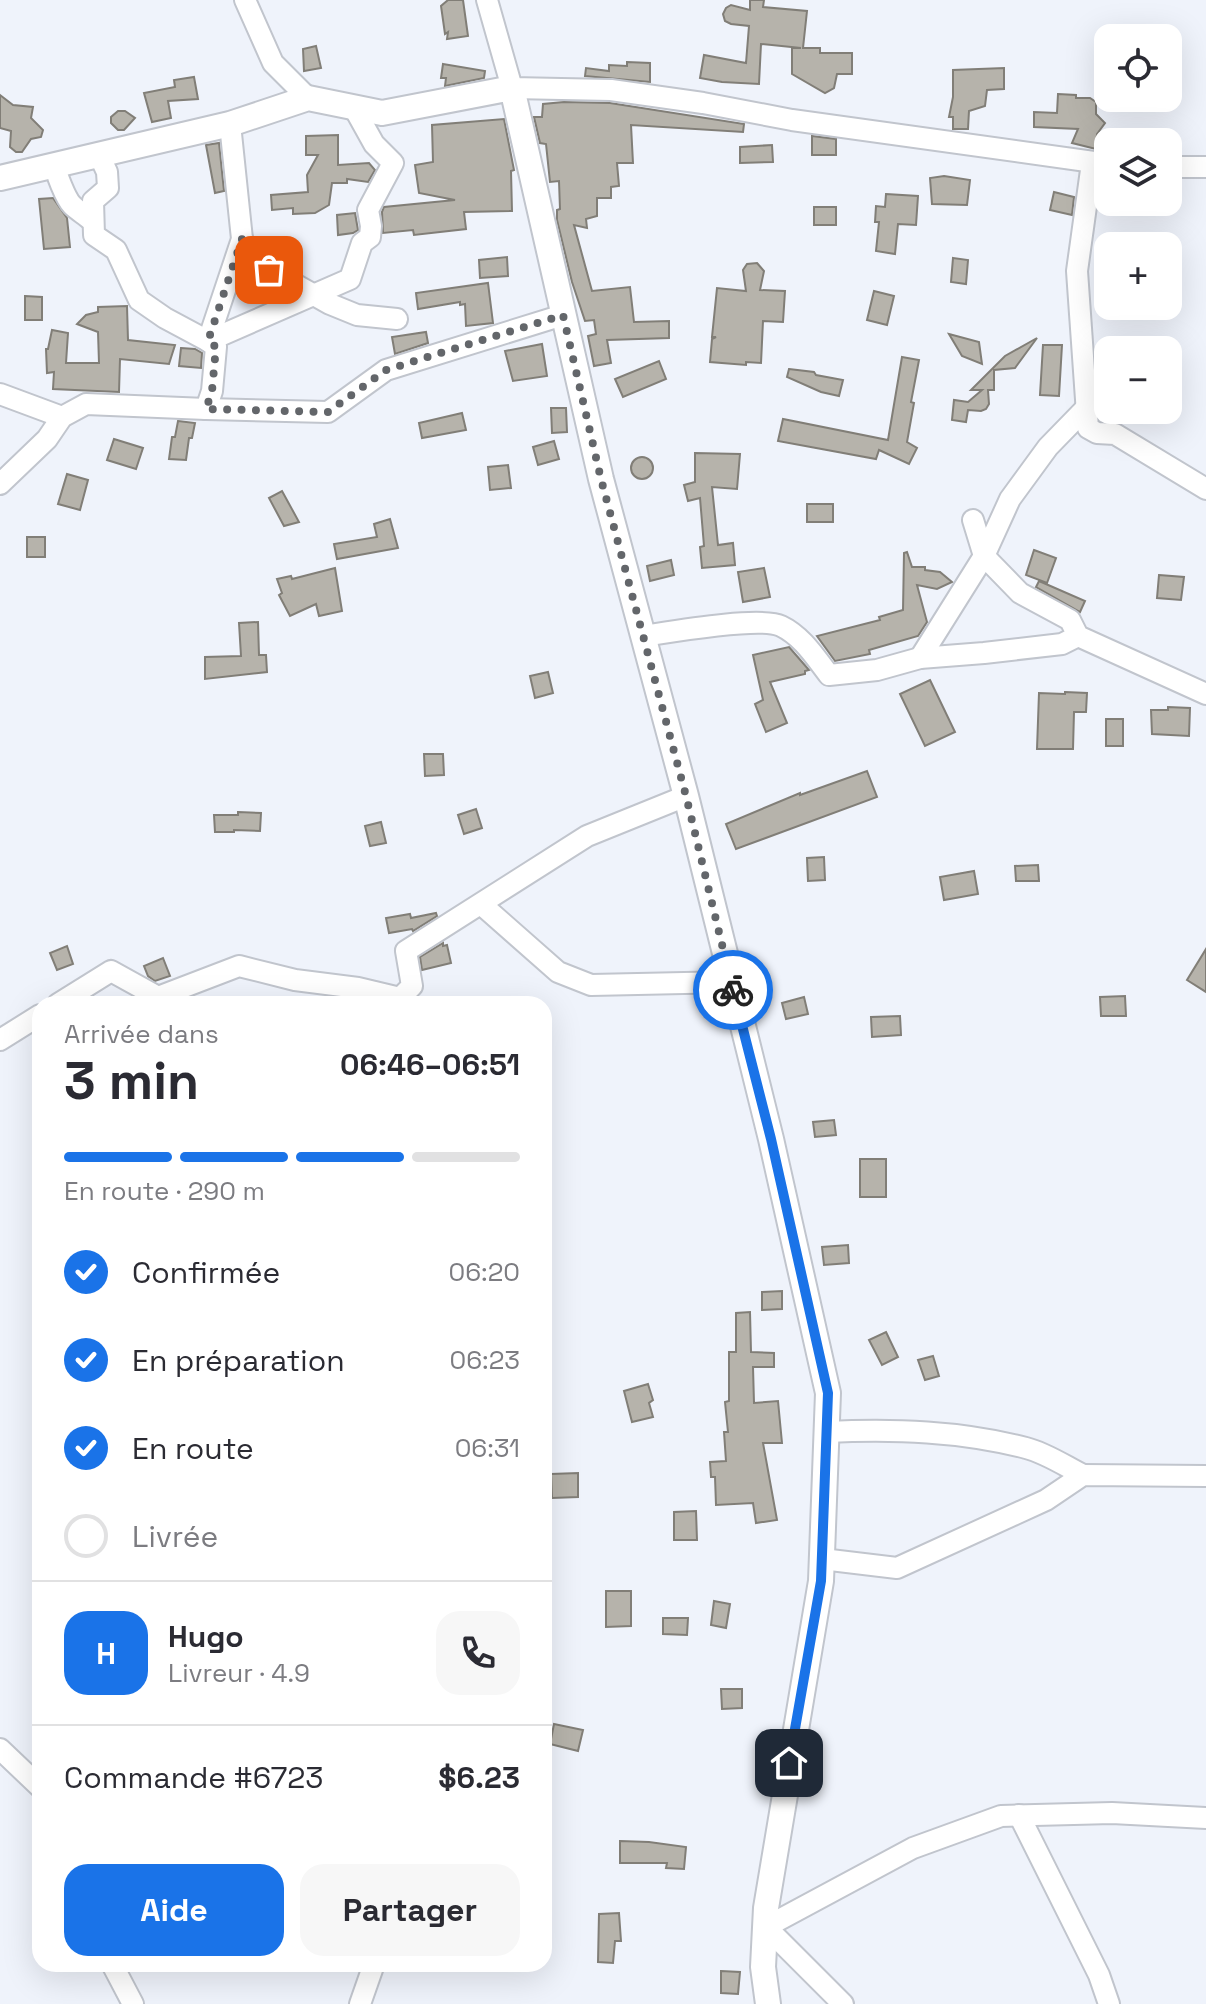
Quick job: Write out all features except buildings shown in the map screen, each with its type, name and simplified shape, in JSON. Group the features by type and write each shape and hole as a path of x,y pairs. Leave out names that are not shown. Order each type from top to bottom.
{"main road":[{"path":"0,178 100,157 230,124 308,98 382,113 512,88 601,479 686,796 771,1139 828,1393 821,1581 768,1894 763,1967 768,2004"}],"street":[{"path":"245,0 273,63 308,98"},
{"path":"487,0 512,88 626,92 792,120 994,146 1094,163"},
{"path":"208,341 350,279 362,243 370,237 368,210 393,163 374,144 354,108"},
{"path":"230,124 242,239 252,260 357,315 397,319"},
{"path":"100,157 107,172 108,188 93,201 94,235 116,250 139,300 216,347 212,391 206,409"},
{"path":"55,164 54,173 71,204 92,221"},
{"path":"1182,167 1206,167"},
{"path":"1094,192 1077,271 1088,428 1097,433 1115,434 1206,489"},
{"path":"208,341 242,239"},
{"path":"0,484 47,439 62,417 86,404 328,412 386,370 563,315"},
{"path":"0,394 62,417"},
{"path":"920,658 984,556 1010,499 1048,447 1085,409"},
{"path":"973,520 984,556 1020,593 1070,620 1078,636 1206,694"},
{"path":"643,636 737,623 778,624 799,637 829,675 877,670 920,658 1062,644 1078,636"},
{"path":"402,996 412,986 406,951 587,836 686,796"},
{"path":"482,905 558,972 591,985 731,982"},
{"path":"161,996 239,966 295,980 358,988 392,996"},
{"path":"71,996 111,971 156,996"},
{"path":"0,1040 32,1020"},
{"path":"827,1432 899,1429 944,1432 1029,1448 1083,1475 1206,1476"},
{"path":"822,1559 897,1568 1046,1500 1083,1475"},
{"path":"0,1749 32,1779"},
{"path":"843,2004 766,1927 913,1848 1001,1816 1112,1813 1206,1818"},
{"path":"1019,1815 1099,1975 1109,2004"},
{"path":"116,1972 133,2004"},
{"path":"360,2004 371,1972"}],"way so far":[{"path":"269,270 252,260 242,239 208,341 216,347 212,391 206,409 328,412 386,370 563,315 601,479 686,796 733,990"}],"route":[{"path":"733,990 771,1139 828,1393 821,1581 789,1763"}]}
